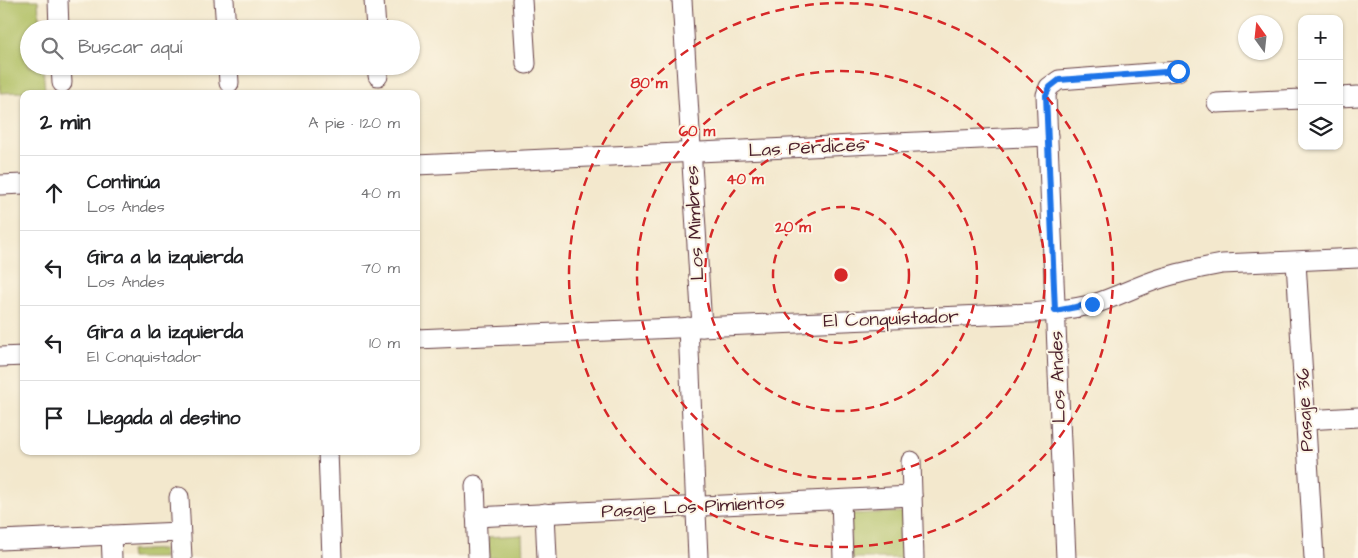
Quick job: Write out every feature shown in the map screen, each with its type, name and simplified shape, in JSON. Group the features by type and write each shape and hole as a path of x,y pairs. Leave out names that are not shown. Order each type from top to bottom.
{"street":[{"path":"58,0 59,20"},
{"path":"224,0 225,20"},
{"path":"374,0 375,20"},
{"path":"522,0 526,64"},
{"name":"Los Mimbres","path":"682,0 691,153 698,558"},
{"name":"Los Andes","path":"1066,558 1046,95 1050,87 1059,80 1178,71"},
{"path":"1343,97 1358,96"},
{"path":"1217,104 1298,99"},
{"name":"Las Perdices","path":"420,166 1048,136"},
{"path":"0,185 20,184"},
{"name":"El Conquistador","path":"420,339 1033,313 1092,304 1157,279 1180,272 1222,264 1358,258"},
{"name":"Pasaje 36","path":"1296,262 1314,558"},
{"path":"0,357 20,356"},
{"path":"1306,420 1358,417"},
{"path":"328,455 332,558"},
{"path":"911,461 914,558"},
{"path":"475,485 478,558"},
{"name":"Pasaje Los Pimientos","path":"476,517 912,496"},
{"path":"179,497 182,558"},
{"path":"841,500 843,558"},
{"path":"545,513 547,558"},
{"path":"0,540 180,532"},
{"path":"111,535 112,558"}],"green space":[{"path":"0,0 38,0 39,20 20,20 20,75 44,75 45,90 20,90 20,92 0,93"},
{"path":"905,512 907,558 851,558 850,514"},
{"path":"522,535 523,558 489,558 488,537"},
{"path":"163,549 164,558 131,558 130,551"}],"route":[{"path":"1092,304 1055,311 1046,95 1050,87 1059,80 1178,71"}]}
